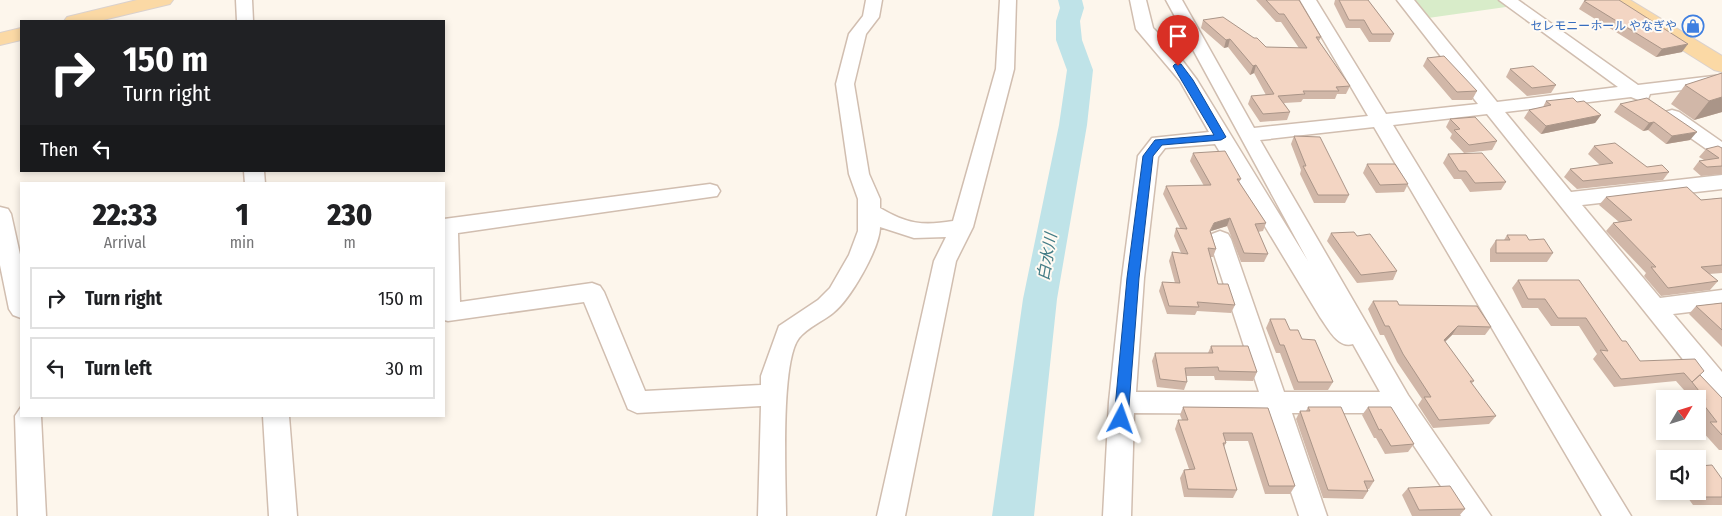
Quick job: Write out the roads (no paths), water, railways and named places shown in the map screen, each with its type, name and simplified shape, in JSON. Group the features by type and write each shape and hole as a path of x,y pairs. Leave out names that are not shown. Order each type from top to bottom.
{"main road":[{"path":"78,20 163,0"},
{"path":"1616,0 1722,65"},
{"path":"0,40 20,34"}],"street":[{"path":"244,0 245,20"},
{"path":"772,516 774,376 788,333 826,306 838,294 860,255 869,231 869,199 859,174 845,84 858,34 870,17 874,0"},
{"path":"891,516 945,261 962,227 986,145 1005,69 1008,0"},
{"path":"1138,0 1146,30 1167,52 1188,80 1328,310 1360,352 1377,364"},
{"path":"1174,0 1399,402 1477,516"},
{"path":"1308,0 1617,516"},
{"path":"1405,0 1722,390"},
{"path":"1507,0 1722,151"},
{"path":"1248,135 1722,80"},
{"path":"1117,516 1116,485 1122,402 1133,278 1148,156 1158,142 1221,137"},
{"path":"1566,200 1722,182"},
{"path":"710,191 445,227 448,312 592,292 637,402 773,395"},
{"path":"870,212 890,224 914,232 962,227"},
{"path":"0,214 20,304"},
{"path":"1220,239 1313,516"},
{"path":"1655,307 1722,299"},
{"path":"1122,402 1399,402"},
{"path":"28,417 32,516"},
{"path":"276,417 283,516"}],"waterway":[{"name":"白水川","path":"1013,516 1040,299 1073,125 1080,70 1069,40 1068,21 1072,8 1070,0"}],"place":[{"name":"セレモニーホール やなぎや","path":"1693,26"}]}
